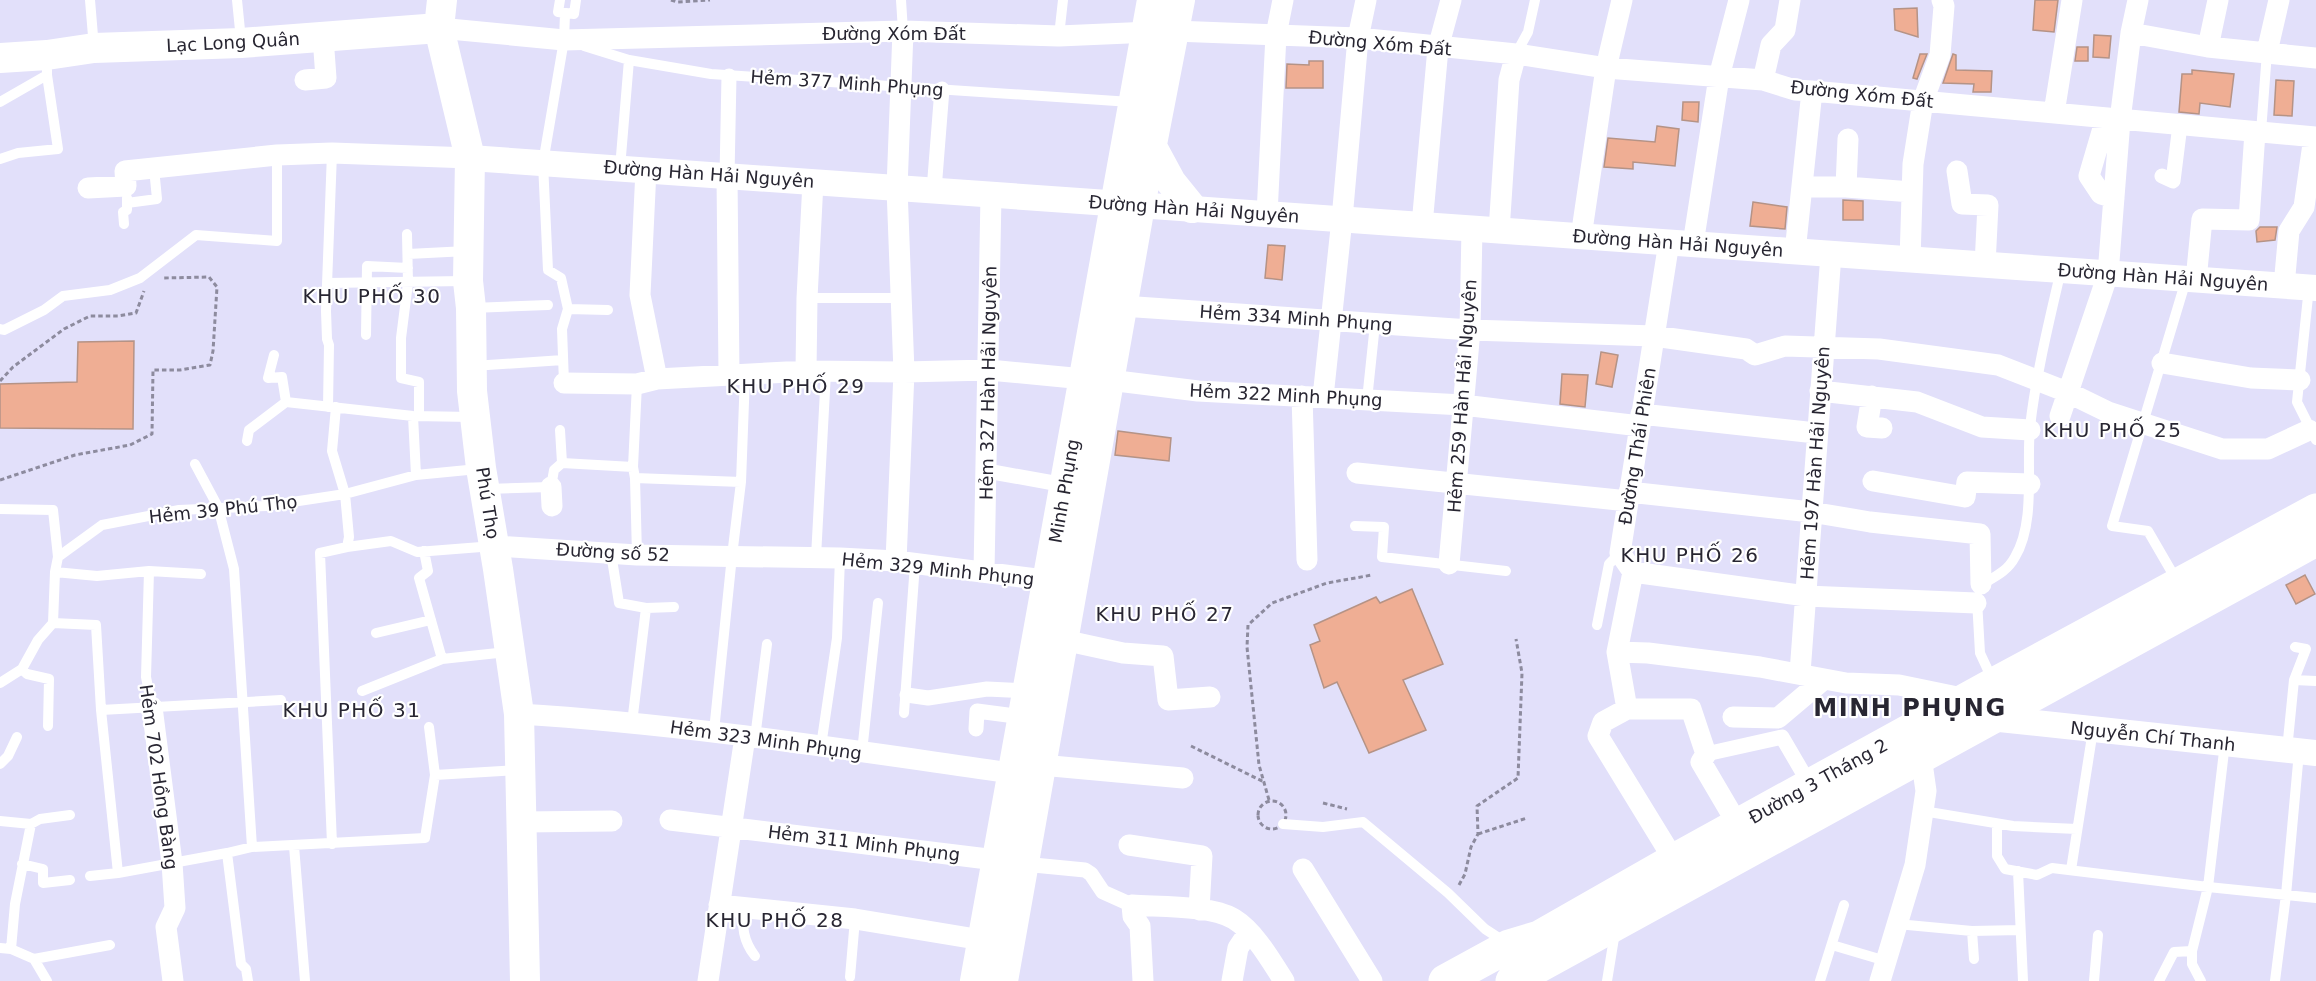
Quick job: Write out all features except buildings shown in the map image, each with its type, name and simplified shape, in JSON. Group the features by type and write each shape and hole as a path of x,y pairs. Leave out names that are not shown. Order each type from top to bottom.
{"main road":[{"name":"Minh Phụng","path":"1026,769 1025,704 1060,582 1128,205 1151,145 1161,32 1152,0"},
{"name":"Minh Phụng","path":"1003,981 1010,862 1026,769 1063,640 1060,582 1065,485 1096,380 1122,306 1134,102 1161,32 1180,0"},
{"name":"Lạc Long Quân","path":"0,58 47,65 94,48 241,43 323,37 440,14"},
{"name":"Phú Thọ","path":"440,14 470,158 472,391 519,714 525,981"},
{"path":"1151,145 1171,182 1192,208"},
{"name":"Đường 3 Tháng 2","path":"1445,981 1617,923 1921,756 1984,700 2179,584 2316,510"},
{"name":"Đường 3 Tháng 2","path":"1519,955 1674,860 1810,785 2316,540"},
{"name":"Minh Phụng","path":"975,981 982,940 1010,862"},
{"path":"1472,981 1519,955"}],"street":[{"path":"1267,214 1276,35 1283,0"},
{"path":"1307,560 1312,397 1331,321 1358,38 1366,0"},
{"path":"1422,225 1438,48 1451,0"},
{"path":"1581,237 1606,68 1622,0"},
{"name":"Đường Thái Phiên","path":"1620,553 1654,336 1681,243 1739,0"},
{"path":"1763,80 1771,45 1785,30 1790,0"},
{"path":"1910,260 1913,164 1923,101 1940,56 1944,6 1942,0"},
{"path":"2054,113 2072,0"},
{"path":"2060,416 2108,274 2114,198 2113,119 2138,0"},
{"path":"2208,47 2217,0"},
{"path":"2267,52 2279,0"},
{"name":"Đường Xóm Đất","path":"440,14 564,40 903,31 1059,36 1161,32 1358,38 1438,48 1516,54 1606,68 1763,80 1795,90 1812,92 2315,137"},
{"path":"903,31 897,188 904,372 906,562"},
{"path":"2131,33 2208,47 2316,58"},
{"path":"305,80 326,78 323,37"},
{"path":"1499,231 1509,80 1516,54"},
{"path":"729,76 727,176 737,375"},
{"path":"934,190 942,89"},
{"path":"1795,252 1812,92"},
{"path":"2162,176 2173,181 2180,125"},
{"path":"2191,280 2202,219 2249,220 2258,132"},
{"path":"2303,287 2289,231 2304,207 2315,137"},
{"path":"1845,188 1848,139"},
{"name":"Đường Hàn Hải Nguyên","path":"127,195 125,171 277,155 332,153 470,158 2303,287"},
{"path":"646,170 640,295 647,381"},
{"path":"1957,171 1962,204 1988,205 1985,265"},
{"path":"813,182 807,298 816,371"},
{"path":"1802,187 1912,192"},
{"path":"88,188 127,195"},
{"name":"Hẻm 327 Hàn Hải Nguyên","path":"984,572 991,195"},
{"name":"Hẻm 259 Hàn Hải Nguyên","path":"1449,564 1470,330 1472,229"},
{"name":"Hẻm 197 Hàn Hải Nguyên","path":"1800,673 1810,512 1831,254"},
{"name":"Hẻm 334 Minh Phụng","path":"1122,306 1470,330 1654,336 1746,350 1755,355 1785,346 1879,349 1998,365 2067,392 2108,412 2222,449 2268,449 2313,435"},
{"path":"2162,363 2251,378 2300,380"},
{"name":"Hẻm 322 Minh Phụng","path":"564,383 647,381 816,371 989,370 1198,391 1463,405 1816,433"},
{"path":"1820,391 1917,402 1982,427 2030,430"},
{"path":"1872,396 1867,427 1882,428"},
{"path":"987,471 1065,485"},
{"path":"1357,473 1810,512 1870,522 1980,534 1979,594 1806,596 1633,572"},
{"path":"1874,481 1965,497 1967,482 2030,484"},
{"name":"Đường số 52","path":"495,546 611,554 732,556"},
{"path":"1620,553 1633,572 1617,652 1627,709"},
{"name":"Hẻm 329 Minh Phụng","path":"732,556 816,557 906,562 1060,582"},
{"path":"1063,640 1123,653 1163,656 1168,700 1210,697"},
{"path":"1617,652 1648,653 1800,673 1823,680 1846,683 1899,685 1984,700"},
{"path":"1733,717 1778,718 1823,680"},
{"path":"907,695 928,698 987,689 1025,704"},
{"name":"Nguyễn Chí Thanh","path":"1984,700 2093,729 2301,752"},
{"path":"976,729 976,711 1025,704"},
{"name":"Hẻm 702 Hồng Bàng","path":"152,706 172,863 174,908 166,927 173,981"},
{"path":"1674,860 1598,736 1603,722 1627,709 1691,709 1706,754"},
{"name":"Hẻm 323 Minh Phụng","path":"519,714 714,731 750,738 862,752 1026,769 1183,778"},
{"path":"1738,825 1701,762 1706,754 1782,737 1810,785"},
{"path":"708,981 731,826 750,738"},
{"path":"1883,971 1915,865 1926,791 1921,756"},
{"name":"Hẻm 311 Minh Phụng","path":"670,820 1010,862"},
{"path":"523,822 612,821"},
{"path":"1129,845 1202,856 1199,910"},
{"path":"1010,862 1085,870 1091,874 1103,892 1132,905 1222,913 1236,920 1265,950 1284,981"},
{"path":"1303,869 1372,981"},
{"path":"719,905 855,920 982,940"},
{"path":"1132,905 1134,916 1140,926 1143,981"},
{"path":"1232,981 1238,948 1248,933"}],"lane":[{"path":"90,0 94,48"},
{"path":"237,0 241,43"},
{"path":"560,0 558,12 565,14 574,14 576,0"},
{"path":"901,0 903,31"},
{"path":"1059,36 1063,0"},
{"path":"1516,54 1528,32 1535,0"},
{"path":"564,383 562,329 568,309 561,278 548,270 543,163 564,40 565,14"},
{"name":"Hẻm 377 Minh Phụng","path":"564,40 629,60 711,75 1134,102"},
{"path":"2258,132 2267,52"},
{"path":"620,168 629,60"},
{"path":"0,102 47,65"},
{"path":"0,159 18,153 58,149 47,65"},
{"path":"332,153 327,339 332,407 332,452 345,494 349,537 347,547"},
{"path":"0,329 4,330 44,310 63,296 110,290 140,278 196,235 276,241 277,155"},
{"path":"124,224 123,212 128,210 127,195 158,199 154,168"},
{"path":"407,234 408,283 401,338 401,378 418,382 416,475"},
{"path":"408,254 469,250"},
{"path":"366,335 367,266 408,268"},
{"path":"1984,700 1979,594 2015,558 2024,537 2030,484 2030,430 2036,380 2061,270"},
{"path":"2179,584 2148,531 2112,526 2162,363 2191,280"},
{"path":"327,283 408,283 548,305"},
{"path":"2303,287 2300,380 2297,402 2313,435"},
{"path":"807,298 901,298"},
{"path":"568,309 608,310"},
{"path":"1368,400 1375,324"},
{"path":"274,355 268,378 282,376 286,402"},
{"path":"473,366 563,360"},
{"path":"816,371 816,557"},
{"path":"714,731 741,482 737,375"},
{"path":"637,555 634,473 647,381"},
{"path":"247,441 249,430 286,402 416,416 475,417"},
{"path":"560,430 562,463 634,473 741,482"},
{"name":"Hẻm 39 Phú Thọ","path":"58,557 102,525 179,510 266,506 345,494 416,475 483,479 551,497 554,470 562,463"},
{"path":"195,464 218,507 234,569 252,847"},
{"path":"0,509 52,510 58,557 55,572 53,623 38,640 22,669 0,683"},
{"path":"1355,525 1384,527 1382,557 1506,571"},
{"path":"332,844 320,554 347,547 391,541 417,552 495,546"},
{"path":"423,551 428,571 419,578 442,659"},
{"path":"1597,625 1609,564 1620,553"},
{"path":"611,554 619,603 646,608 674,607"},
{"path":"821,746 837,638 840,558"},
{"path":"904,713 907,695 906,562"},
{"path":"55,572 97,576 149,571 201,574"},
{"name":"Hẻm 702 Hồng Bàng","path":"149,571 146,676 152,706"},
{"path":"862,752 878,603"},
{"path":"632,723 646,608"},
{"path":"376,633 431,620"},
{"path":"53,623 96,625 101,710 118,873"},
{"path":"750,738 767,644"},
{"path":"2275,981 2301,752 2294,680 2306,650 2295,646"},
{"path":"362,691 442,659 511,651"},
{"path":"22,669 27,674 49,679 48,726"},
{"path":"2294,680 2316,681"},
{"path":"101,710 281,700"},
{"path":"90,876 118,873 252,847 425,838 435,775 429,727"},
{"path":"2071,870 2093,729"},
{"path":"0,764 8,756 17,737"},
{"path":"2201,981 2192,964 2192,951 2208,887 2225,743"},
{"path":"435,775 522,770"},
{"path":"1923,811 2013,826 2077,829"},
{"path":"0,820 31,824 40,819 70,815"},
{"path":"1283,824 1323,827 1363,822 1453,897 1485,929 1519,955"},
{"path":"6,949 31,824"},
{"path":"1997,824 1997,855 2005,869 2037,875 2052,868 2316,898"},
{"path":"294,846 305,981"},
{"path":"226,853 241,964 246,969 248,981"},
{"path":"22,864 43,869 43,883 70,880"},
{"path":"2018,871 2023,981"},
{"path":"1820,981 1844,905"},
{"path":"743,908 742,930 755,956"},
{"path":"850,977 855,920"},
{"path":"1607,981 1617,923"},
{"path":"1897,924 1972,931 2020,930"},
{"path":"1972,931 1974,959"},
{"path":"2094,981 2098,935"},
{"path":"0,941 6,949 34,959 110,945"},
{"path":"1832,945 1883,971"},
{"path":"2159,981 2174,952 2192,951"},
{"path":"34,959 47,981"}],"path":[{"path":"671,0 677,2 710,0"},
{"path":"0,480 75,455 130,445 152,434 153,370 180,370 210,365 217,287 209,277 159,278"},
{"path":"0,381 13,367 64,329 90,316 118,316 136,313 147,284"},
{"path":"1269,800 1259,765 1247,647 1248,624 1272,603 1327,584 1372,575"},
{"path":"1453,897 1465,874 1471,847 1478,834 1477,806 1518,778 1522,673 1516,639"},
{"path":"1191,746 1264,782"},
{"path":"1478,834 1527,818"}],"district":[{"name":"KHU PHỐ 30","path":"372,296"},
{"name":"KHU PHỐ 29","path":"796,386"},
{"name":"KHU PHỐ 25","path":"2113,430"},
{"name":"KHU PHỐ 26","path":"1690,555"},
{"name":"KHU PHỐ 27","path":"1165,614"},
{"name":"MINH PHỤNG","path":"1910,708"},
{"name":"KHU PHỐ 31","path":"352,710"},
{"name":"KHU PHỐ 28","path":"775,920"}]}
